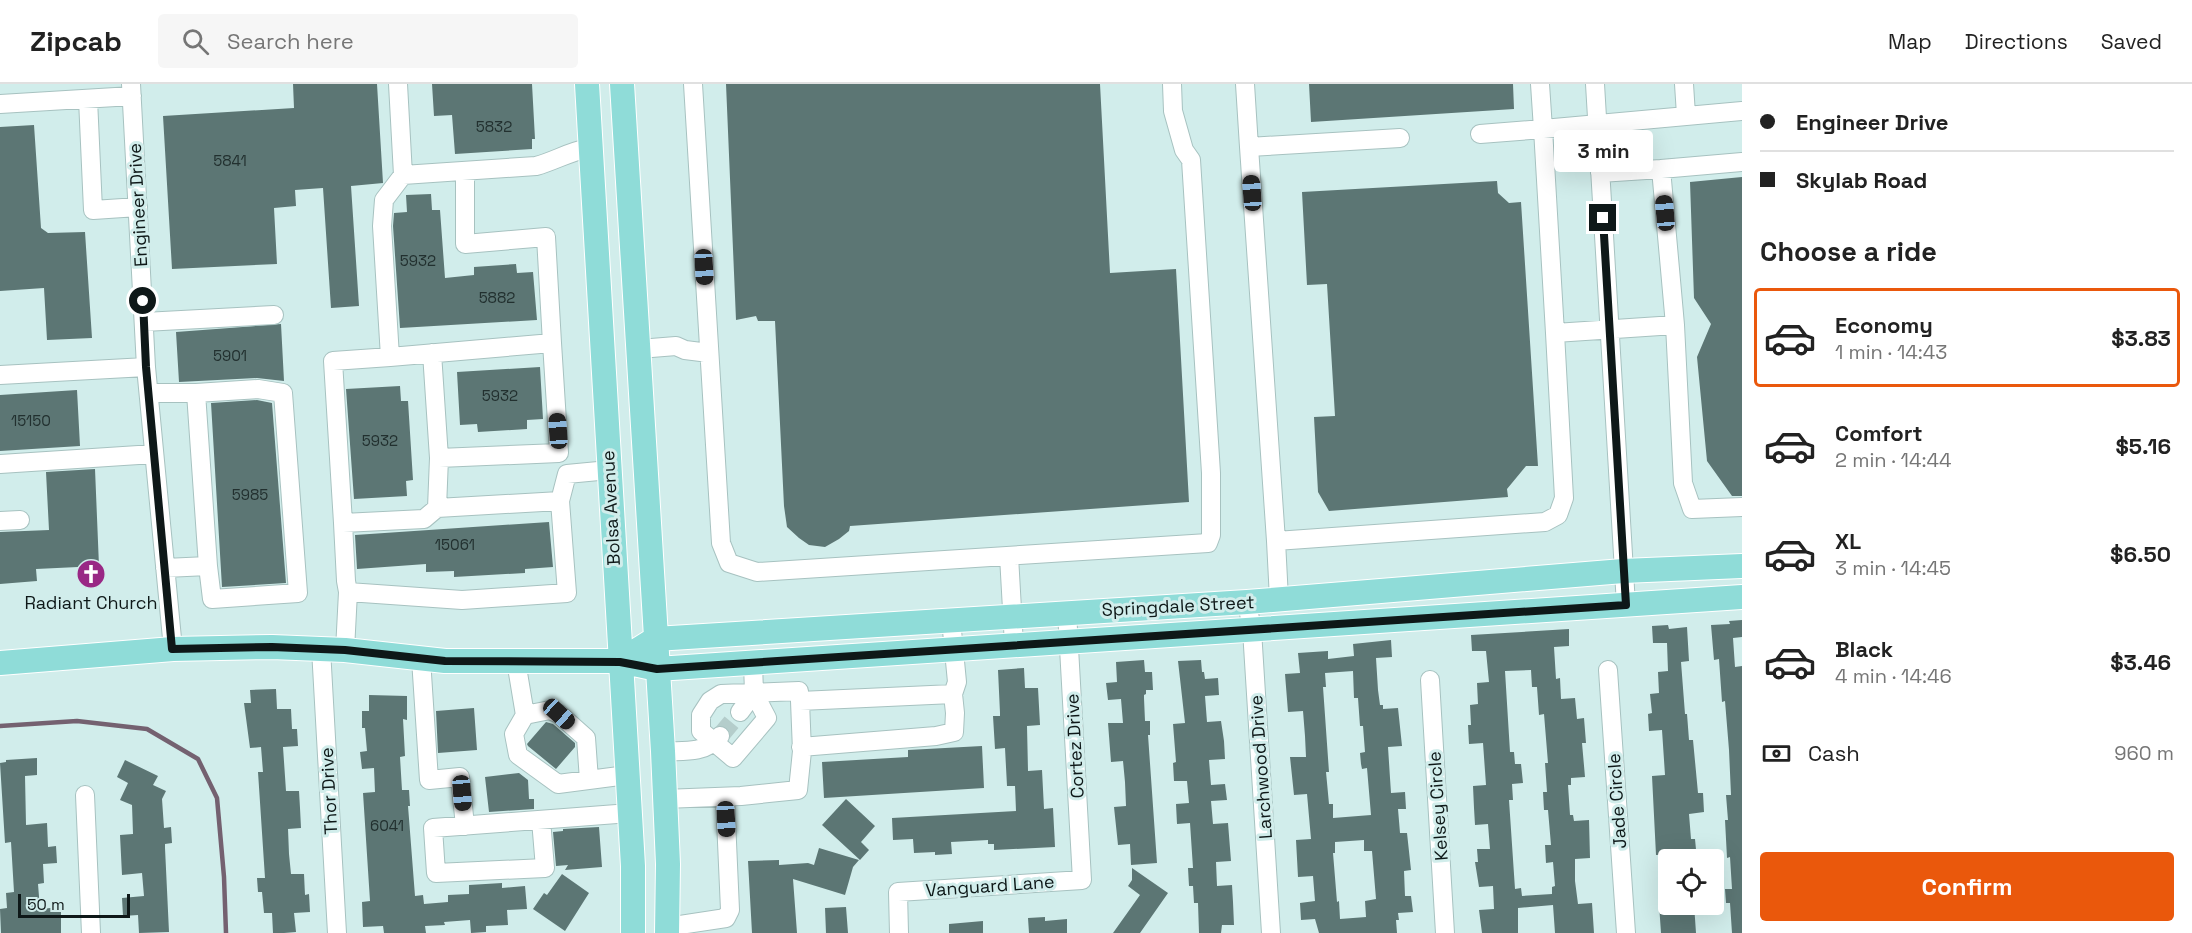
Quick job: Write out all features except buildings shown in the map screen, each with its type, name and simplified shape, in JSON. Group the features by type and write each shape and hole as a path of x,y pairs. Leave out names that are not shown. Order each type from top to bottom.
{"main road":[{"name":"Bolsa Avenue","path":"587,84 633,866 633,933"},
{"name":"Bolsa Avenue","path":"622,84 663,751 668,864 667,930"},
{"path":"590,148 602,149 610,154 614,166 618,258 622,271 634,280"},
{"name":"Springdale Street","path":"620,662 656,639 1247,602 1623,571 1742,566"},
{"name":"Springdale Street","path":"0,663 172,649 272,647 333,649 421,659 620,662 657,669 1742,597"}],"street":[{"path":"398,84 403,175 384,200 382,226 390,357 552,343"},
{"path":"693,84 721,543 729,564 757,572 1208,543 1211,536 1210,461 1191,160 1184,150 1173,111 1172,84"},
{"path":"1245,84 1279,599"},
{"path":"1276,540 1545,522 1558,515 1564,498 1540,84"},
{"path":"1595,84 1626,605"},
{"path":"1684,84 1686,115"},
{"path":"0,104 88,99 132,90"},
{"name":"Engineer Drive","path":"132,90 146,367 172,649"},
{"path":"88,99 93,210 138,207"},
{"path":"1480,134 1742,111"},
{"path":"1249,147 1400,138"},
{"path":"403,175 536,166 549,163 573,151 590,148"},
{"path":"1600,173 1742,162"},
{"path":"1661,169 1675,325 1683,483 1692,509 1742,507"},
{"path":"348,592 462,600 567,593 560,501 567,474 559,453 546,237 465,244 465,172"},
{"path":"144,322 274,315"},
{"path":"1555,333 1675,325"},
{"path":"639,349 676,346 685,350 708,344"},
{"path":"432,353 440,458 437,508"},
{"name":"Thor Drive","path":"337,933 333,649 348,592 333,361 390,357"},
{"path":"0,375 146,367"},
{"path":"149,393 258,389 283,393 298,593 212,599 196,393"},
{"path":"440,458 559,453"},
{"path":"0,464 154,454"},
{"path":"567,474 609,470"},
{"path":"343,523 424,519 437,508 560,501"},
{"path":"0,521 20,520"},
{"path":"1009,556 1014,645"},
{"path":"165,568 208,566"},
{"name":"Larchwood Drive","path":"1247,602 1252,630 1271,933"},
{"name":"Cortez Drive","path":"1067,612 1082,880"},
{"path":"801,747 936,736 954,732 953,694 957,682 951,620"},
{"path":"421,659 429,780 460,777 465,826"},
{"path":"664,799 798,790 801,747 797,660"},
{"path":"516,662 525,715 514,734 518,755 558,784 627,775"},
{"path":"753,663 754,693 767,718 733,758 717,739 701,731 701,715 710,701 722,694 754,693 799,696 953,694"},
{"name":"Jade Circle","path":"1608,670 1626,933"},
{"name":"Kelsey Circle","path":"1430,680 1445,933"},
{"path":"740,712 754,693"},
{"path":"525,715 549,710 559,714 586,738 589,780"},
{"path":"663,751 699,750 717,739"},
{"path":"85,795 92,933"},
{"path":"667,930 726,918 730,910 725,796"},
{"path":"541,820 545,868 436,873 433,828 630,813"},
{"name":"Vanguard Lane","path":"899,933 898,892 1082,880"}],"waterway":[{"path":"0,726 77,721 147,729 198,759 217,798 226,933"}],"tunnel":[{"path":"720,736 740,712"}],"place":[{"name":"Radiant Church","path":"91,574"}],"route":[{"path":"143,301 146,367 172,649 272,647 345,650 445,661 620,662 657,669 1626,605 1603,218"}]}
